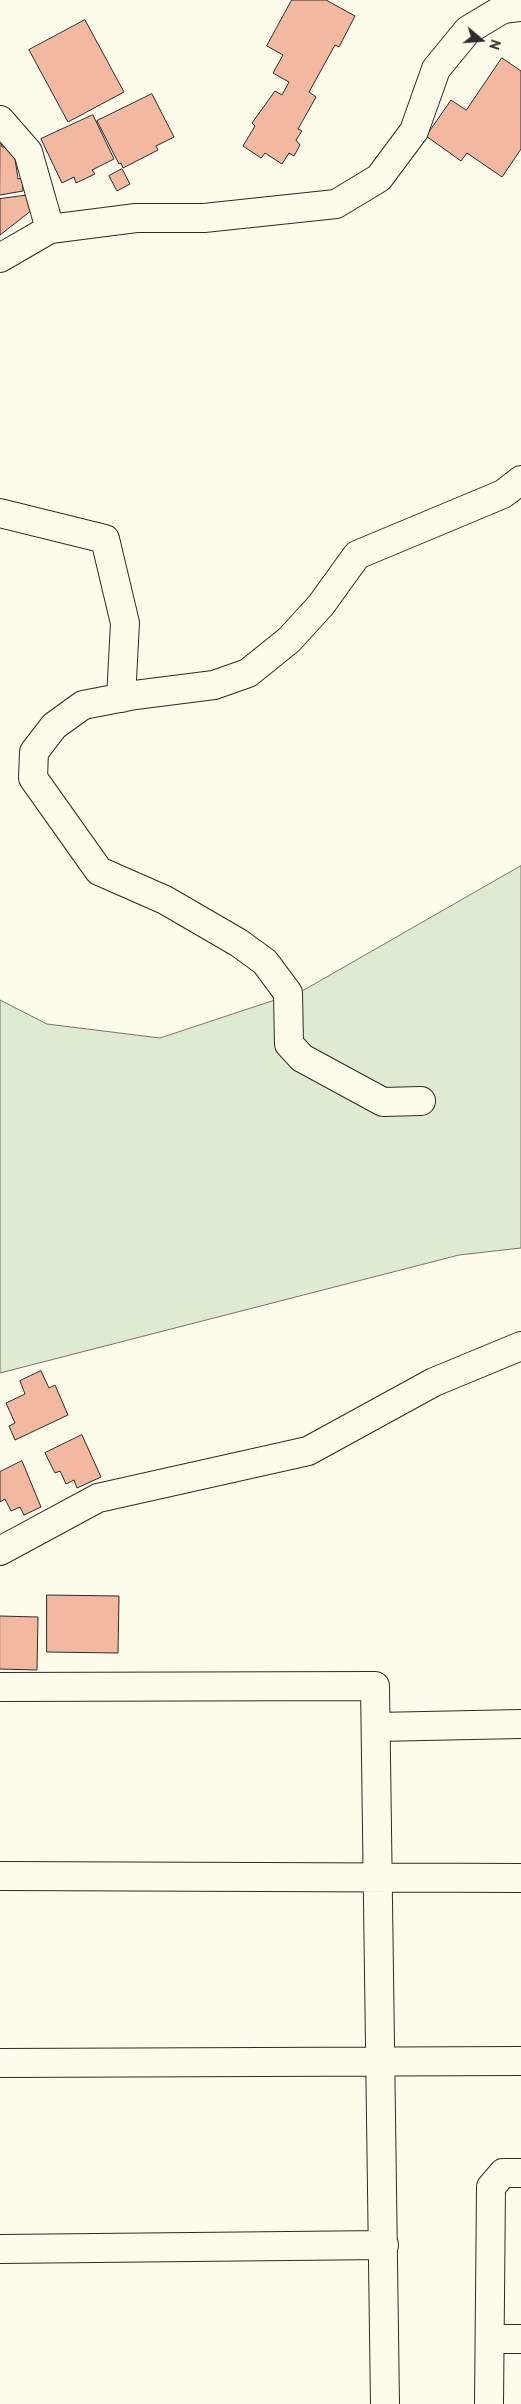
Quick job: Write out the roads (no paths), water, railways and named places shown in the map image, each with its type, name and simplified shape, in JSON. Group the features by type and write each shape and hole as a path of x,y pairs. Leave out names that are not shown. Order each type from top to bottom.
{"street":[{"path":"0,258 50,229 136,218 204,218 336,204 379,178 414,131 436,69 468,30 503,10 521,7"},
{"path":"0,120 28,152 50,229"},
{"path":"421,1101 383,1102 302,1058 289,1044 288,993 265,962 239,943 165,900 99,871 33,778 34,752 54,726 83,705 214,684 248,673 289,640 320,605 357,555 503,494 521,480"},
{"path":"0,513 105,539 125,623 121,698"},
{"path":"0,1551 98,1498 308,1452 434,1382 521,1346"},
{"path":"0,1687 375,1686 385,2404"},
{"path":"376,1727 521,1724"},
{"path":"0,1876 521,1878"},
{"path":"0,2064 521,2061"},
{"path":"489,2404 491,2187 503,2173 521,2173"},
{"path":"0,2249 384,2245"},
{"path":"490,2339 521,2339"}]}
